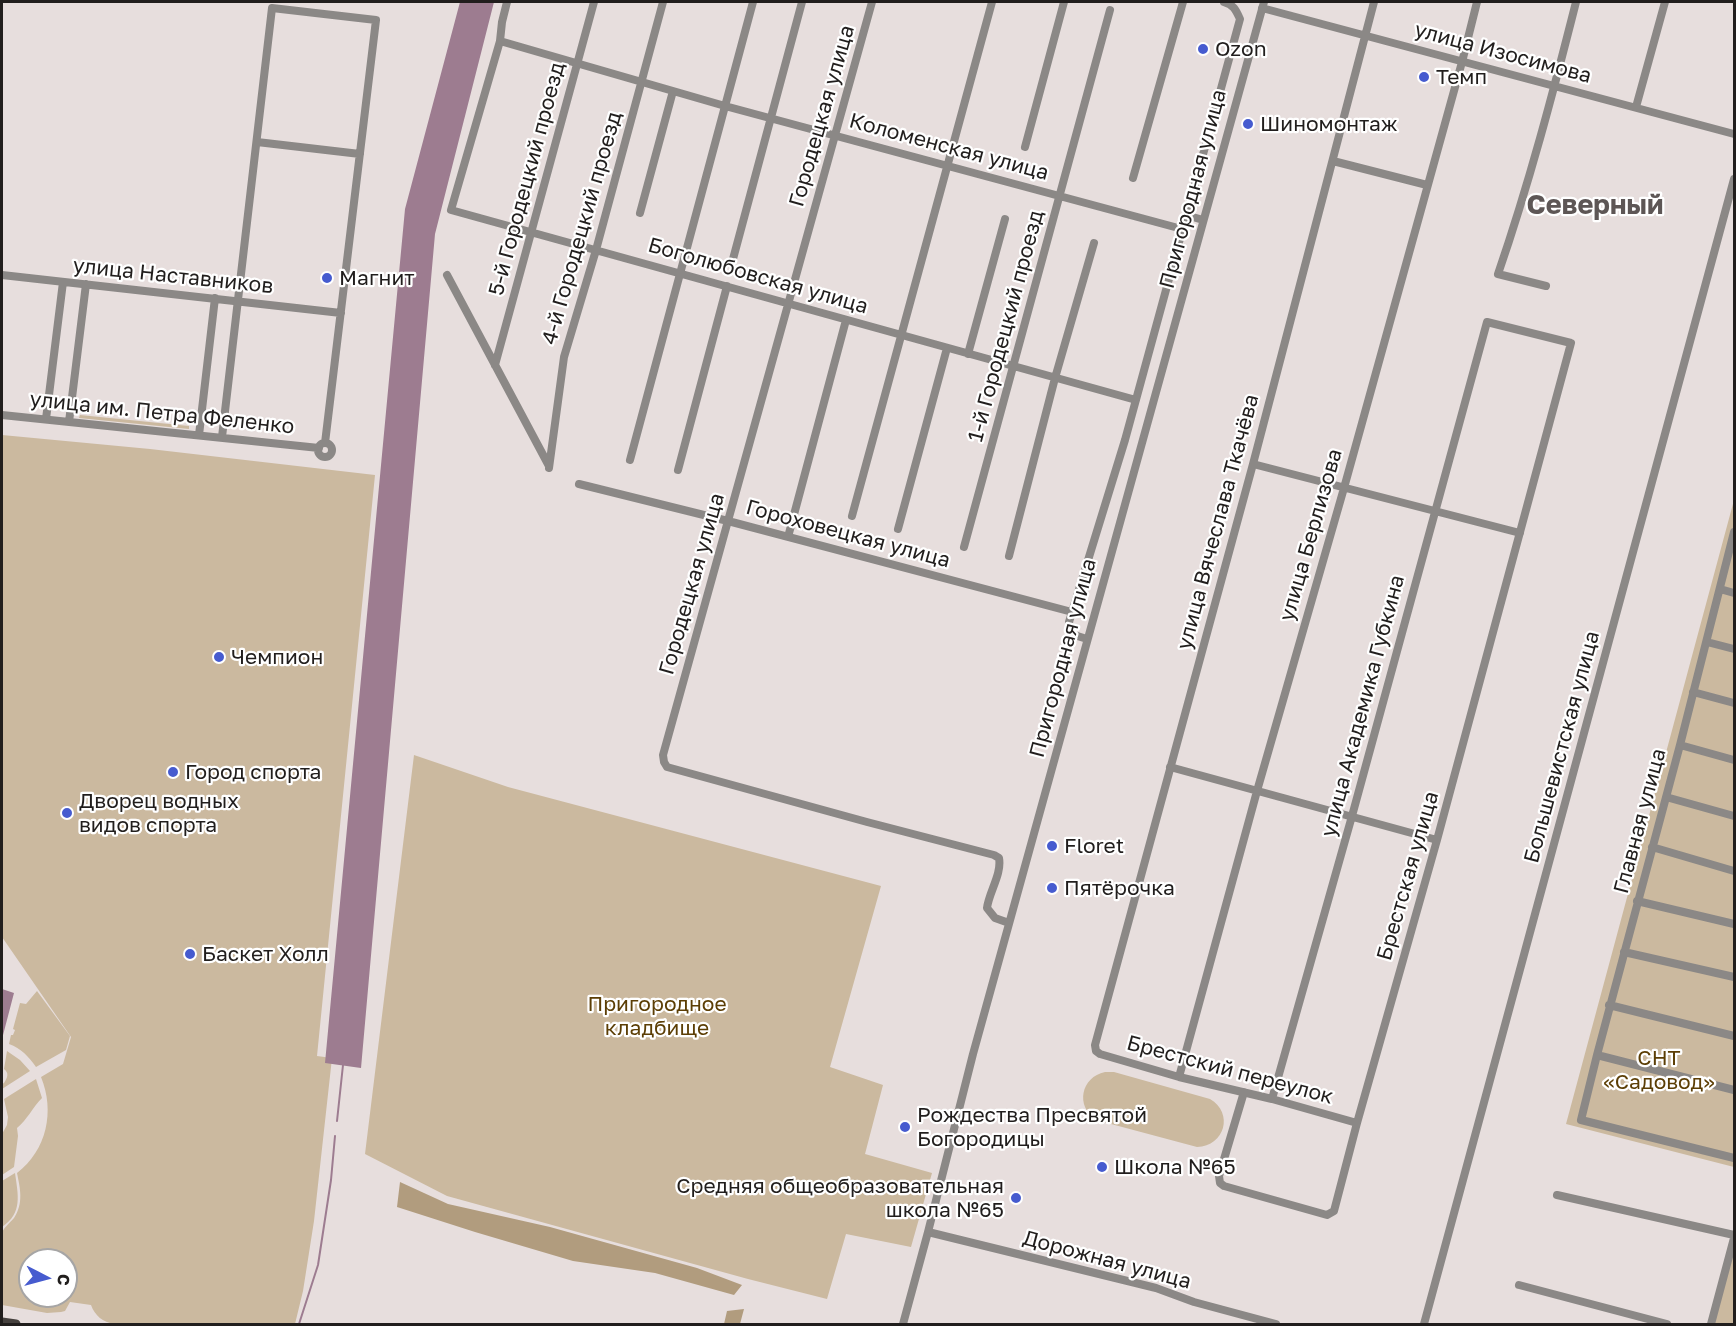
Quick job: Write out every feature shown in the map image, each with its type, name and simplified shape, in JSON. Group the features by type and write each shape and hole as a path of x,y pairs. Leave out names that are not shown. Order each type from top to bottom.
{"main road":[{"path":"2,1322 16,1324"}],"street":[{"path":"500,41 507,2"},
{"name":"5-й Городецкий проезд","path":"495,365 594,2"},
{"name":"4-й Городецкий проезд","path":"495,365 549,468 564,357 596,250 663,2"},
{"path":"630,460 753,2"},
{"path":"733,259 802,2"},
{"name":"Городецкая улица","path":"873,2 834,135 663,755 664,762 667,767 994,855 999,858 1000,864 987,908 995,918 1009,923"},
{"path":"852,516 992,2"},
{"path":"1024,147 1064,2"},
{"path":"1133,178 1184,2"},
{"path":"1087,639 1071,634 1069,622 1125,440 1240,19 1230,4 1224,2"},
{"name":"улица Вячеслава Ткачёва","path":"1096,1050 1095,1045 1253,464 1374,2"},
{"name":"улица Берлизова","path":"1179,1077 1477,2"},
{"path":"1546,286 1498,274 1518,215 1555,86 1576,2"},
{"path":"1636,107 1665,2"},
{"name":"улица Изосимова","path":"1263,5 1462,62 1734,134"},
{"name":"Пригородная улица","path":"903,1324 973,1054 1263,5"},
{"path":"222,437 273,9 376,20 341,313"},
{"name":"1-й Городецкий проезд","path":"964,547 1110,10"},
{"name":"Коломенская улица","path":"500,41 725,106 1182,229"},
{"name":"Боголюбовская улица","path":"500,41 451,210 1136,400"},
{"path":"640,213 673,91"},
{"path":"257,142 360,154"},
{"path":"1333,161 1426,185"},
{"name":"Большевистская улица","path":"1424,1324 1734,179"},
{"path":"1186,215 1203,220"},
{"path":"968,354 1005,219"},
{"path":"1009,556 1094,243"},
{"name":"улица Наставников","path":"2,274 341,313"},
{"path":"447,275 495,365"},
{"path":"46,419 63,282"},
{"path":"69,422 86,284"},
{"path":"678,470 727,286"},
{"path":"199,435 215,298"},
{"name":"улица им. Петра Феленко","path":"2,415 322,445 341,313"},
{"path":"788,537 846,320"},
{"name":"улица Академика Губкина","path":"1272,1098 1352,816 1487,322 1571,343"},
{"name":"Брестская улица","path":"1244,1092 1219,1176 1220,1183 1327,1215 1334,1211 1571,343"},
{"path":"897,529 947,348"},
{"path":"1125,440 1141,445"},
{"path":"1253,464 1520,533"},
{"name":"Гороховецкая улица","path":"579,484 1072,612"},
{"name":"Главная улица","path":"1734,538 1581,1119 1734,1158"},
{"path":"1719,589 1734,593"},
{"path":"1707,642 1734,649"},
{"path":"1693,692 1734,703"},
{"path":"1680,745 1734,760"},
{"path":"1170,767 1437,840"},
{"path":"1666,797 1734,816"},
{"path":"1652,847 1734,871"},
{"path":"1637,901 1734,924"},
{"path":"1624,952 1734,977"},
{"path":"1610,1005 1734,1036"},
{"name":"Брестский переулок","path":"1096,1050 1100,1054 1179,1077 1272,1098 1357,1123"},
{"path":"1597,1054 1734,1090"},
{"path":"1557,1195 1734,1236 1711,1324"},
{"name":"Дорожная улица","path":"928,1232 1155,1288 1194,1302 1276,1324"},
{"path":"1519,1285 1667,1324"}],"green space":[{"path":"80,415 189,426 189,429 79,418"},
{"name":"Город спорта","path":"2,435 150,449 375,475 317,1056 332,1058 314,1221 303,1291 295,1324 114,1324 106,1322 100,1318 91,1305 78,1303 78,1248 18,1248 18,1308 2,1305 2,1233 14,1218 19,1207 17,1173 35,1153 46,1129 47,1103 41,1077 63,1064 71,1037 2,937"},
{"name":"СНТ «Садовод»","path":"1734,500 1734,1167 1566,1124"},
{"name":"Пригородное кладбище","path":"414,755 508,787 881,886 830,1067 883,1085 865,1154 932,1173 911,1247 846,1234 827,1299 447,1196 365,1154"},
{"path":"37,991 70,1036 66,1050 36,1067 24,1053 9,1044 15,1030 13,1029 20,1003 26,1004"},
{"path":"7,1051 30,1071 2,1089 7,1075 4,1069"},
{"path":"1105,1072 1114,1072 1210,1099 1222,1112 1224,1120 1220,1135 1207,1145 1197,1147 1096,1120 1085,1107 1084,1093 1091,1080"},
{"path":"36,1079 42,1098 17,1128 14,1167 2,1175 2,1134 8,1117 4,1099"},
{"path":"15,1173 18,1203 9,1222 2,1227 2,1181"},
{"path":"1734,1238 1734,1324 1711,1324"},
{"name":"Город спорта","path":"19,1308 67,1308 65,1311 47,1313"}],"shaded area":[{"path":"460,2 494,2 435,234 361,1068 325,1063 405,209"},
{"path":"2,989 14,993 2,1039"},
{"path":"400,1182 448,1204 550,1227 697,1268 742,1285 734,1295 655,1273 573,1261 475,1232 397,1207"},
{"path":"744,1309 740,1324 724,1324 727,1311"}],"waterway":[{"path":"337,1121 343,1065"},
{"path":"299,1324 318,1265 335,1136"}],"place":[{"name":"Ozon","path":"1203,49"},
{"name":"Темп","path":"1424,77"},
{"name":"Шиномонтаж","path":"1248,124"},
{"name":"Магнит","path":"327,278"},
{"name":"Чемпион","path":"219,657"},
{"name":"Город спорта","path":"173,772"},
{"name":"Дворец водных видов спорта","path":"67,813"},
{"name":"Floret","path":"1052,846"},
{"name":"Пятёрочка","path":"1052,888"},
{"name":"Баскет Холл","path":"190,954"},
{"name":"Рождества Пресвятой Богородицы","path":"905,1127"},
{"name":"Школа №65","path":"1102,1167"},
{"name":"Средняя общеобразовательная школа №65","path":"1016,1198"}],"district":[{"name":"Северный","path":"1595,205"}]}
